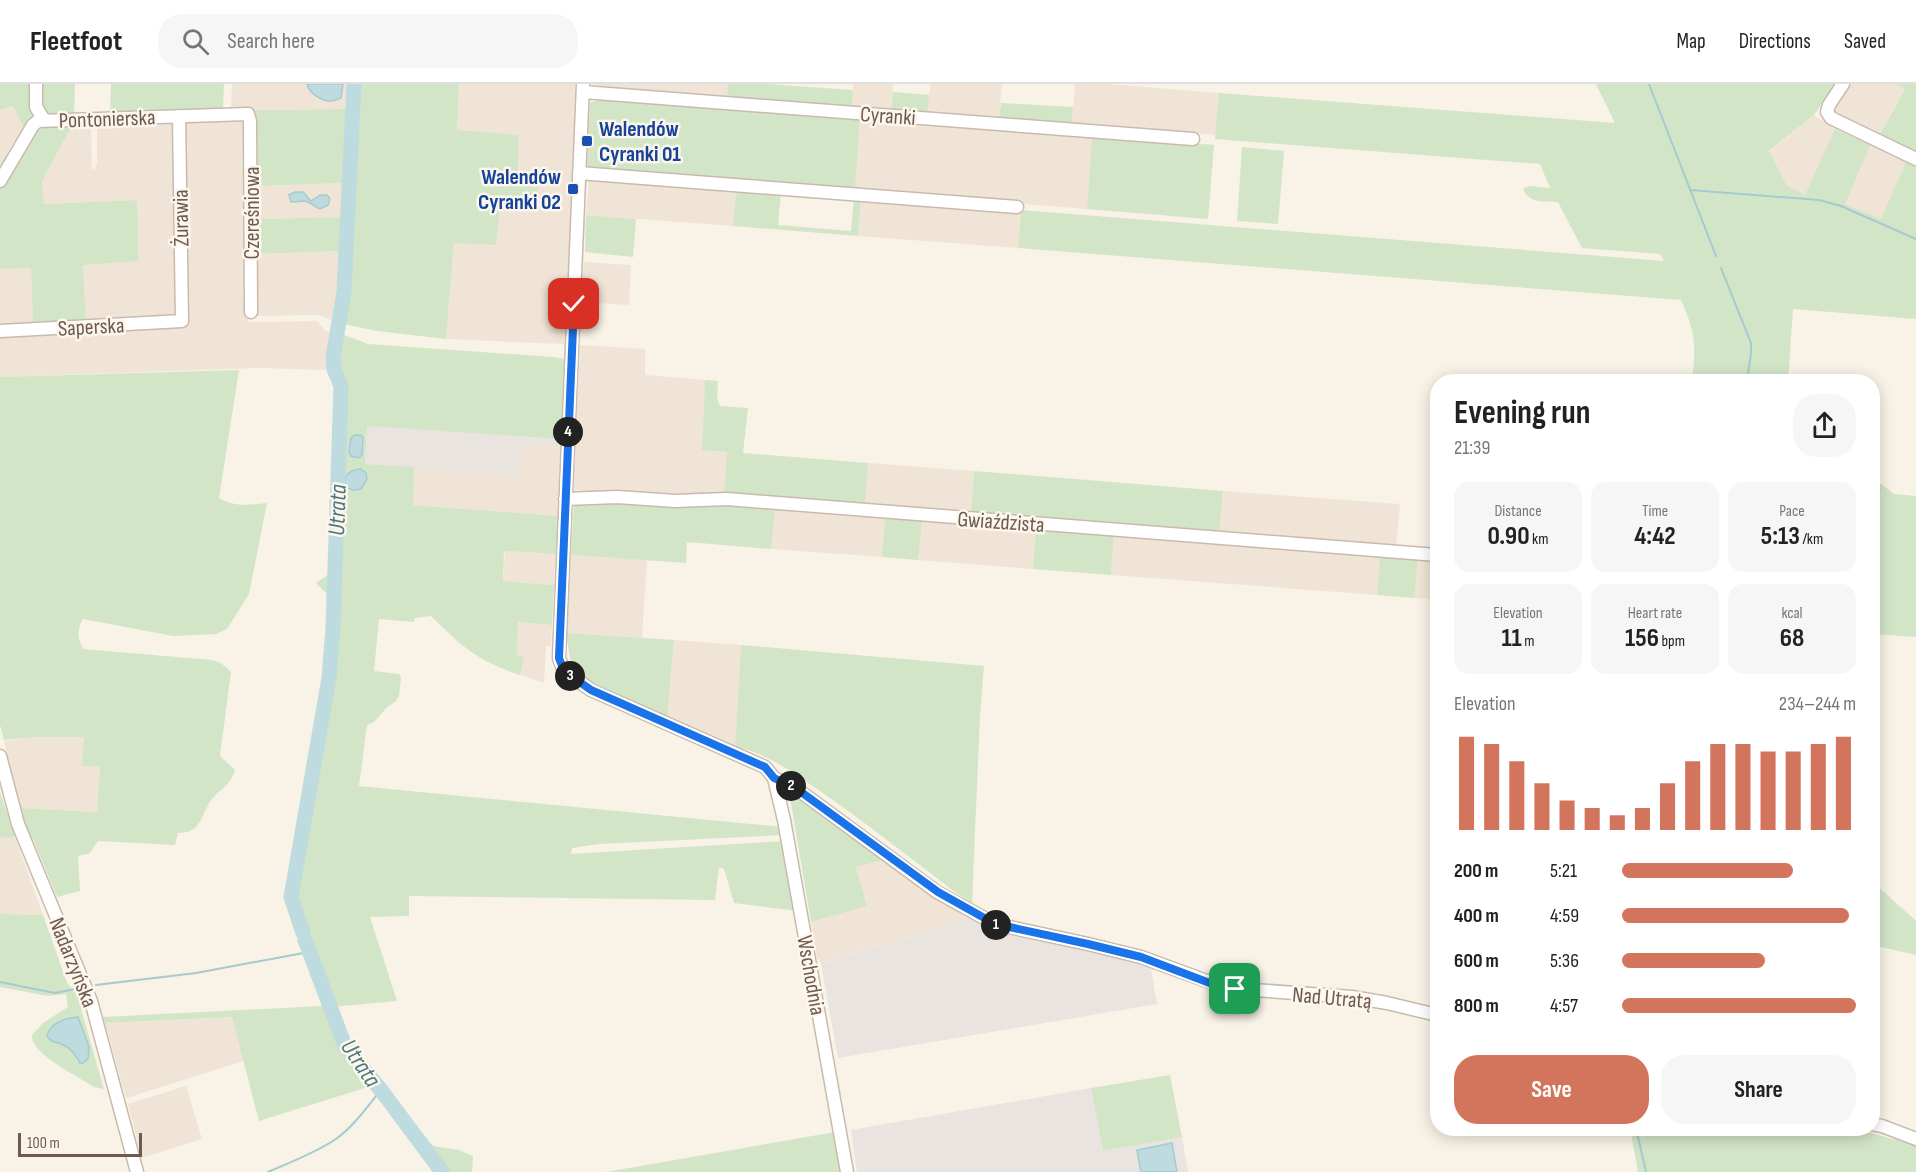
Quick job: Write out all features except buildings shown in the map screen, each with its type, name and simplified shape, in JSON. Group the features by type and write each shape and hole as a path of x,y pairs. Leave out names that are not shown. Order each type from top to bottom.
{"street":[{"path":"36,84 36,107 44,120"},
{"path":"1843,84 1829,105 1827,112 1831,118 1916,159"},
{"name":"Cyranki","path":"583,88 1193,139"},
{"name":"Nad Utratą","path":"583,88 559,658 564,671 591,690 765,767 774,778 797,789 938,892 995,924 1141,957 1226,988 1352,997 1430,1014"},
{"name":"Pontonierska","path":"0,181 33,125 38,121 248,114"},
{"name":"Czereśniowa","path":"248,114 250,121 252,312"},
{"name":"Żurawia","path":"178,116 182,321"},
{"path":"579,173 1017,207"},
{"name":"Saperska","path":"0,331 182,321"},
{"name":"Gwiaździsta","path":"565,499 616,497 675,501 728,499 1430,554"},
{"name":"Nadarzyńska","path":"0,756 18,824 91,1001 137,1172"},
{"name":"Wschodnia","path":"774,778 784,820 847,1172"},
{"path":"1880,1126 1916,1139"}],"shaded area":[{"path":"232,84 349,84 348,109 231,110"},
{"path":"459,84 575,84 573,178 564,344 446,339 454,243 500,209 522,197 538,175 518,172 519,135 457,131"},
{"path":"595,84 728,84 727,97 602,87"},
{"path":"853,84 893,84 891,110 852,107"},
{"path":"930,84 1002,84 999,118 928,113"},
{"path":"1075,84 1108,84 1219,93 1216,135 1072,124"},
{"path":"1850,84 1896,84 1905,88 1879,136 1832,112"},
{"path":"13,106 23,127 7,153 11,156 0,175 0,110"},
{"path":"1814,115 1835,129 1806,195 1787,187 1769,152"},
{"path":"246,118 248,322 317,321 326,331 334,333 330,370 259,368 0,377 0,335 184,327 182,124 185,120"},
{"path":"860,118 1092,135 1087,209 855,191"},
{"path":"170,120 174,124 176,313 174,317 86,320 83,264 137,200 44,204 42,181 73,124 88,123 91,127 92,169 94,170 97,163 97,126 99,123"},
{"path":"1870,145 1906,162 1881,219 1844,204"},
{"path":"589,178 736,189 733,226 586,215"},
{"path":"345,183 343,217 253,219 253,186"},
{"path":"861,199 1021,210 1018,248 858,236"},
{"path":"342,251 336,322 319,315 257,316 254,314 253,254"},
{"path":"584,262 631,265 629,305 581,302"},
{"path":"31,267 33,323 0,325 0,269"},
{"path":"580,345 645,349 645,375 705,380 702,450 727,452 724,495 689,499 573,490"},
{"path":"367,425 561,439 561,447 519,444 518,475 365,464"},
{"path":"519,444 561,447 558,516 412,505 414,467 517,475"},
{"path":"868,463 974,471 971,514 865,506"},
{"path":"1223,491 1400,504 1396,547 1219,534"},
{"path":"775,509 885,518 882,557 771,549"},
{"path":"922,521 1036,529 1033,569 918,560"},
{"path":"1114,535 1380,556 1377,595 1111,575"},
{"path":"505,551 556,554 554,585 503,581"},
{"path":"571,555 647,560 642,638 566,633"},
{"path":"1418,559 1430,560 1430,599 1414,598"},
{"path":"518,622 552,625 551,646 546,646 544,683 520,675 524,656 517,656"},
{"path":"674,640 741,645 735,747 667,720"},
{"path":"35,737 84,737 100,767 98,812 20,808 4,741"},
{"path":"15,837 43,915 0,914 0,838"},
{"path":"883,860 925,891 975,918 820,963 817,959 811,922 867,906 856,867"},
{"path":"975,918 992,930 1061,941 1150,964 1157,1004 838,1058 821,963"},
{"path":"232,1017 244,1061 126,1098 105,1023"},
{"path":"186,1086 202,1139 142,1158 128,1104"},
{"path":"1091,1088 1103,1151 1182,1137 1188,1172 857,1172 851,1130"}],"green space":[{"path":"0,84 31,84 32,118 23,127 13,106 0,110"},
{"path":"41,84 75,84 74,115 49,116 40,108"},
{"path":"111,84 224,84 223,110 110,114"},
{"path":"349,84 459,84 457,130 519,135 518,172 539,175 537,198 522,197 520,211 500,209 496,245 454,243 446,339 377,331 344,324 342,334 368,344 564,359 561,439 367,426 365,464 414,467 413,505 558,516 556,554 504,551 503,581 554,585 552,625 518,622 517,655 524,656 520,675 505,670 471,652 431,616 415,618 414,622 379,619 374,671 399,674 401,677 399,697 374,722 367,725 359,786 782,827 783,835 599,844 572,848 571,854 784,841 796,911 734,903 724,869 719,867 715,900 409,896 409,916 370,917 397,1001 332,1007 349,1043 433,1146 459,1150 473,1156 472,1172 438,1172 414,1139 368,1087 259,1121 232,1017 105,1023 103,1017 322,1006 288,897 324,678 329,611 326,593 316,583 329,574 337,393 329,363 336,322 342,251 253,254 253,219 343,217 345,183 253,186 252,110 347,109"},
{"path":"728,84 767,84 853,90 852,107 727,97"},
{"path":"1596,84 1836,84 1814,115 1769,151 1787,186 1805,195 1835,129 1870,145 1845,204 1881,219 1906,162 1916,166 1916,319 1793,309 1788,374 1693,374 1694,339 1681,300 1018,248 1021,210 1664,261 1660,254 1582,248 1558,202 1533,199 1523,189 1530,186 1550,188 1540,164 1215,139 1219,93 1615,123"},
{"path":"1896,84 1916,84 1916,153 1879,136 1905,89"},
{"path":"893,92 929,95 928,113 891,110"},
{"path":"612,99 860,118 855,191 591,170 587,168 590,103"},
{"path":"1001,103 1073,107 1072,124 999,118"},
{"path":"73,124 42,181 44,204 137,200 138,261 83,265 86,320 33,323 31,268 0,269 0,188 38,125"},
{"path":"1092,135 1214,145 1208,219 1087,209"},
{"path":"1242,147 1284,151 1278,224 1237,221"},
{"path":"736,189 781,192 778,225 851,231 854,198 861,199 858,236 733,226"},
{"path":"586,215 636,219 633,257 585,252"},
{"path":"239,370 219,498 236,504 267,503 249,594 227,629 216,634 173,636 83,619 78,634 83,649 212,660 221,663 231,672 220,756 235,770 228,783 212,799 197,826 192,830 178,833 175,845 98,841 90,853 78,856 80,891 57,897 33,839 27,839 20,808 97,812 100,767 82,766 84,737 35,737 4,740 0,725 0,377"},
{"path":"705,380 718,381 717,398 720,406 748,408 743,453 868,463 865,506 724,495 727,452 702,450"},
{"path":"974,471 1223,491 1219,534 971,514"},
{"path":"1880,483 1894,494 1916,496 1916,637 1880,635"},
{"path":"593,500 737,505 775,509 771,549 687,542 686,563 571,555 574,504"},
{"path":"885,518 922,521 918,560 882,557"},
{"path":"1036,529 1114,535 1111,575 1033,569"},
{"path":"1380,556 1418,559 1414,598 1377,595"},
{"path":"566,633 674,640 667,720 577,675 570,658"},
{"path":"741,645 984,666 972,903 798,776 768,758 735,747"},
{"path":"0,792 15,837 0,838"},
{"path":"794,793 883,860 856,867 867,906 811,922 790,797"},
{"path":"1880,888 1916,921 1916,955 1880,947"},
{"path":"0,914 43,915 67,983 77,995 104,1089 94,1087 56,1064 46,1057 33,1042 32,1035 43,1023 68,1007 66,994 48,996 0,987"},
{"path":"1170,1075 1182,1137 1103,1151 1091,1088"},
{"path":"835,1132 842,1172 606,1172"},
{"path":"1631,1136 1880,1136 1916,1143 1916,1172 1638,1172"}],"water":[{"path":"307,84 343,84 341,98 332,101 323,100 313,93"},
{"path":"303,192 311,201 320,195 327,195 330,199 328,205 320,209 306,201 291,202 289,195"},
{"path":"361,435 363,438 362,455 358,458 351,456 349,452 351,438"},
{"path":"361,469 366,473 367,479 361,489 354,490 345,487 348,474"},
{"path":"78,1017 89,1047 88,1059 83,1063 80,1063 67,1047 52,1041 47,1036 51,1028 59,1022"},
{"path":"1172,1143 1177,1172 1141,1172 1137,1150"}],"waterway":[{"name":"Utrata","path":"303,933 291,897 329,678 333,629 341,386 334,369 333,357 344,292 354,84"},
{"path":"1649,84 1716,256"},
{"path":"1690,190 1819,200 1841,206 1916,239"},
{"path":"1721,268 1751,343 1748,374"},
{"name":"Utrata","path":"305,940 345,1046 442,1172"},
{"path":"96,985 196,973 309,952"},
{"path":"0,982 55,993 75,989"},
{"path":"268,1172 311,1153 343,1134 381,1090"},
{"path":"1638,1136 1646,1172"}],"place":[{"name":"Walendów Cyranki 01","path":"587,141"},
{"name":"Walendów Cyranki 02","path":"573,189"}],"route":[{"path":"574,304 559,658 564,671 591,690 654,720 765,767 774,778 797,789 938,892 995,924 1141,957 1215,985 1235,989"}]}
